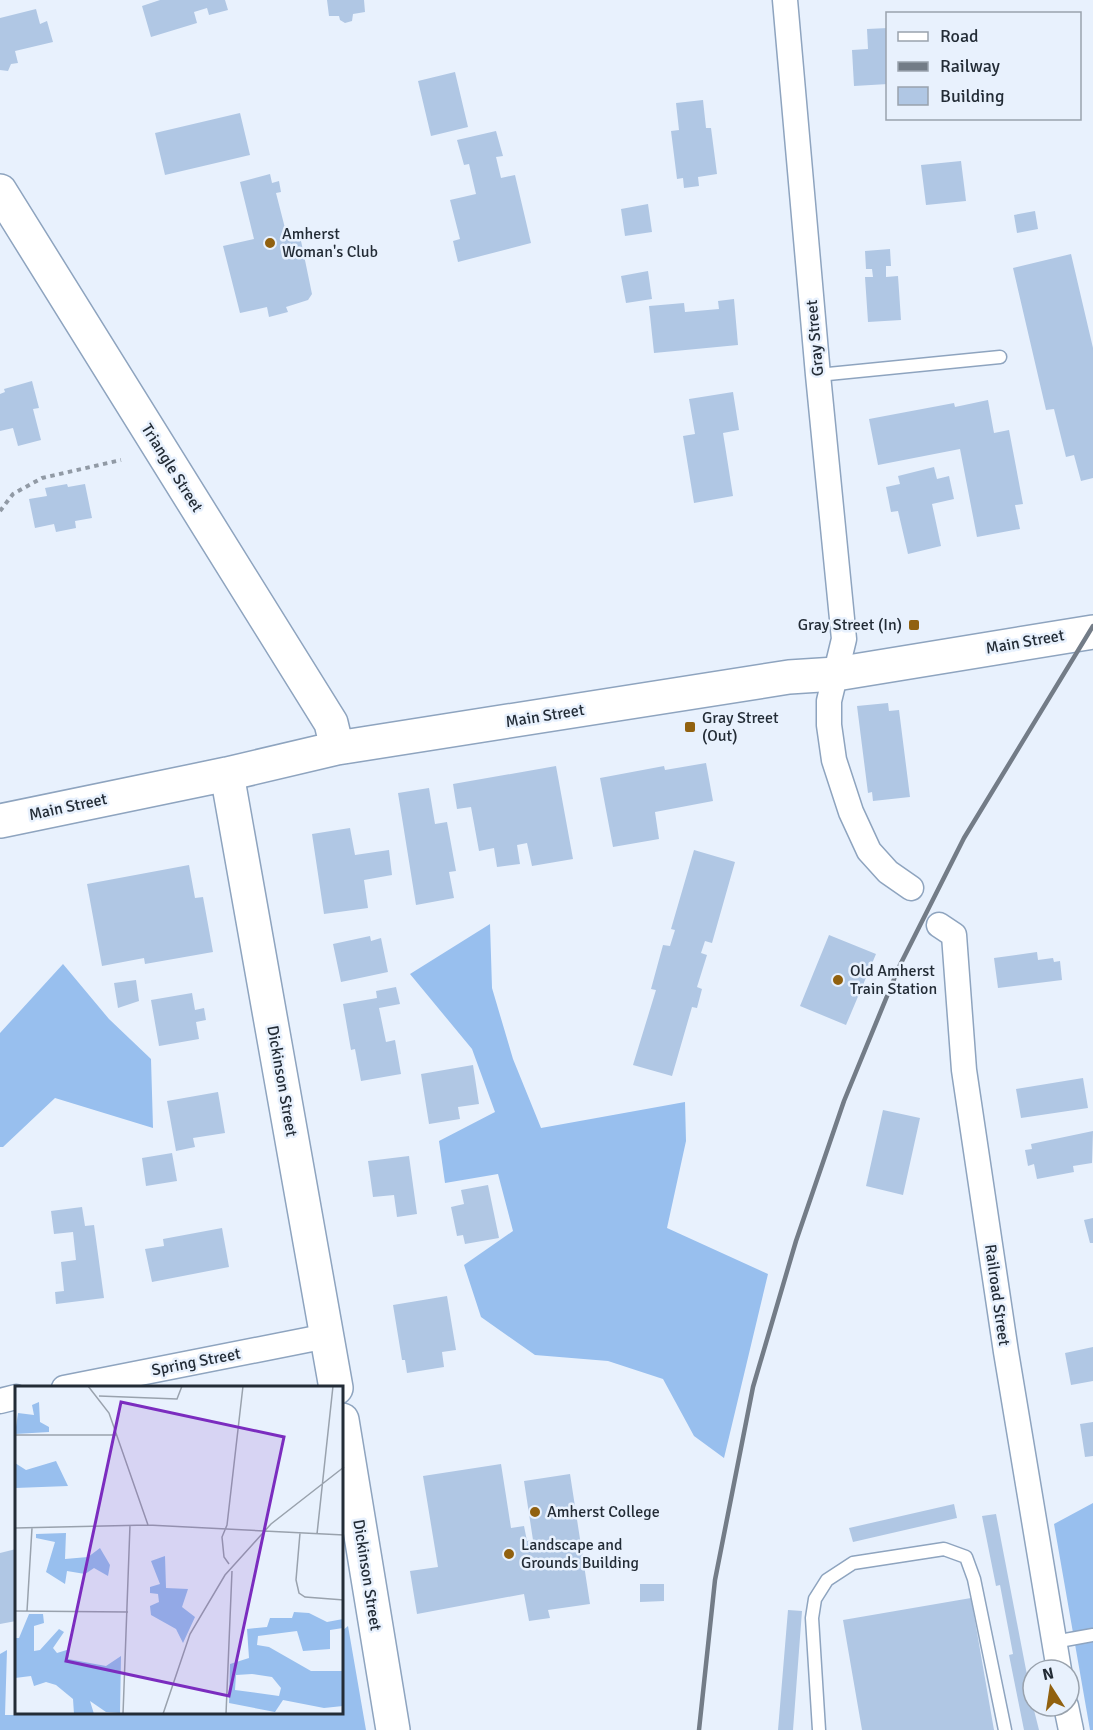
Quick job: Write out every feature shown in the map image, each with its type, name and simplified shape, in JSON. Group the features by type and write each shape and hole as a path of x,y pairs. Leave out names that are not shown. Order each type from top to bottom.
{"main road":[{"name":"Triangle Street","path":"5,209 331,723 337,748"},
{"name":"Main Street","path":"0,821 227,774 337,748 789,677 836,674 1093,632"},
{"name":"Dickinson Street","path":"227,774 336,1386"},
{"name":"Dickinson Street","path":"344,1432 393,1730"}],"street":[{"name":"Gray Street","path":"785,0 844,639 836,674"},
{"path":"836,674 830,701 829,725 834,760 851,812 869,851 888,872 911,888"},
{"name":"Railroad Street","path":"939,925 954,935 966,1082 1007,1364 1057,1658"},
{"name":"Spring Street","path":"74,1386 327,1336"},
{"path":"0,1401 15,1397"}],"lane":[{"path":"818,375 1000,357"},
{"path":"819,1730 812,1618 815,1599 827,1580 853,1563 944,1549 966,1557 974,1579 1005,1730"},
{"path":"1054,1642 1093,1635"}],"path":[{"path":"0,511 13,494 42,478 121,460"}],"shaded area":[{"path":"490,924 492,988 513,1059 541,1128 685,1102 686,1141 667,1228 768,1274 724,1458 694,1436 663,1379 608,1361 535,1355 481,1317 464,1265 513,1231 498,1174 445,1183 439,1141 495,1112 472,1049 410,974"},
{"path":"63,964 109,1019 151,1059 153,1128 55,1098 3,1147 0,1147 0,1033"},
{"path":"1093,1503 1093,1730 1090,1730 1081,1678 1081,1658 1077,1658 1054,1524"},
{"path":"348,1626 366,1730 0,1730 0,1654 7,1650 5,1715 344,1715 344,1629"}],"building":[{"path":"160,0 225,0 228,10 209,15 207,8 194,12 197,23 151,37 142,6"},
{"path":"327,0 364,0 365,12 353,14 352,21 345,23 340,20 339,16 329,16"},
{"path":"36,9 40,24 47,21 53,42 15,51 18,63 11,64 8,71 0,70 0,18"},
{"path":"886,28 886,84 854,86 852,50 868,49 867,29"},
{"path":"455,72 468,127 431,136 418,81"},
{"path":"703,100 706,128 711,128 717,174 698,177 699,186 684,188 683,178 677,179 671,131 679,130 676,103"},
{"path":"240,113 250,155 165,175 155,133"},
{"path":"496,131 503,156 496,157 501,178 515,175 531,243 458,262 453,241 460,239 450,200 476,194 469,164 464,165 457,140"},
{"path":"961,161 966,201 926,205 921,165"},
{"name":"Amherst Woman's Club","path":"270,174 272,183 279,181 281,192 276,193 286,232 293,230 295,237 300,236 312,294 308,300 286,307 288,312 269,317 267,307 240,313 223,246 254,239 240,182"},
{"path":"648,204 652,232 625,236 621,209"},
{"path":"1035,211 1038,229 1017,233 1014,215"},
{"path":"890,249 891,266 886,266 886,277 898,276 901,320 868,322 865,277 873,277 872,269 866,269 865,251"},
{"path":"1071,254 1093,348 1093,478 1081,481 1074,455 1066,457 1054,409 1046,410 1013,268"},
{"path":"648,271 652,299 626,303 621,276"},
{"path":"734,299 738,345 654,353 649,306 684,303 685,312 719,309 718,301"},
{"path":"32,381 39,408 33,409 41,440 18,446 13,428 0,431 0,394 5,392 4,389"},
{"path":"733,392 739,430 723,433 733,496 694,503 683,436 695,434 689,399"},
{"path":"988,400 994,433 1009,430 1023,504 1015,505 1020,529 977,537 960,449 878,465 869,419 954,403 955,407"},
{"path":"934,467 937,479 949,476 954,499 932,504 941,546 908,554 898,511 891,512 886,487 900,484 898,476"},
{"path":"67,484 68,487 85,484 92,518 75,521 76,528 56,532 54,524 35,528 29,499 47,496 45,488"},
{"path":"888,703 889,711 899,710 910,797 873,801 872,792 868,793 857,706"},
{"path":"706,763 713,801 655,812 659,839 613,847 600,778 664,766 665,770"},
{"path":"556,766 573,859 532,866 527,843 517,845 520,864 497,867 494,848 479,851 471,807 457,809 453,784"},
{"path":"429,788 435,824 447,822 456,871 449,872 454,898 416,905 398,793"},
{"path":"350,828 355,855 389,850 392,875 364,880 368,908 324,914 312,834"},
{"path":"694,850 735,862 712,943 705,941 701,953 707,955 697,987 702,989 697,1008 692,1007 672,1076 633,1065 656,990 651,989 663,945 670,946 675,930 671,929"},
{"path":"189,865 195,898 203,897 213,952 145,964 144,958 102,966 87,884"},
{"name":"Old Amherst Train Station","path":"829,935 876,954 846,1025 800,1006"},
{"path":"370,936 371,941 381,938 388,972 341,982 333,944"},
{"path":"1037,952 1038,960 1053,958 1054,962 1060,961 1062,980 998,988 994,958"},
{"path":"136,980 139,1001 118,1008 114,983"},
{"path":"396,987 400,1004 379,1008 386,1042 395,1040 401,1074 361,1081 355,1049 351,1050 343,1004 377,998 376,991"},
{"path":"192,993 195,1010 204,1008 206,1020 196,1022 199,1039 159,1046 151,1000"},
{"path":"473,1065 479,1104 458,1107 460,1119 429,1124 421,1074"},
{"path":"1083,1078 1088,1108 1021,1118 1016,1089"},
{"path":"218,1092 225,1133 193,1138 195,1147 176,1151 167,1101"},
{"path":"883,1110 920,1118 903,1195 866,1186"},
{"path":"1093,1131 1092,1163 1073,1166 1074,1172 1037,1179 1034,1164 1028,1166 1025,1150 1032,1149 1031,1144"},
{"path":"172,1153 177,1181 146,1186 142,1158"},
{"path":"409,1156 417,1214 397,1217 394,1195 373,1197 368,1161"},
{"path":"488,1185 499,1238 465,1244 463,1235 457,1236 451,1207 464,1204 461,1190"},
{"path":"82,1207 85,1226 94,1225 104,1298 56,1304 55,1292 64,1291 61,1262 76,1260 73,1232 54,1234 51,1211"},
{"path":"1093,1218 1093,1243 1090,1243 1084,1220"},
{"path":"222,1228 229,1267 152,1282 145,1249 164,1246 163,1239"},
{"path":"447,1296 456,1350 442,1352 444,1367 407,1373 405,1360 402,1360 393,1305"},
{"path":"1093,1347 1093,1381 1071,1385 1065,1353"},
{"path":"1093,1422 1093,1456 1085,1457 1080,1424"},
{"name":"Landscape and Grounds Building","path":"501,1464 511,1528 524,1526 527,1541 533,1540 524,1481 570,1474 590,1604 548,1610 550,1618 529,1621 524,1594 417,1614 410,1571 438,1567 423,1476"},
{"path":"954,1504 957,1518 853,1542 849,1528"},
{"path":"996,1514 1024,1658 1021,1658 1021,1715 1009,1655 1013,1654 1000,1585 996,1586 982,1516"},
{"path":"15,1549 15,1621 0,1624 0,1553"},
{"path":"640,1584 664,1584 664,1601 640,1602"},
{"path":"971,1598 994,1730 862,1730 843,1620"},
{"path":"788,1610 802,1611 793,1730 778,1730"},
{"path":"1022,1718 1036,1718 1039,1730 1024,1730"}],"railway":[{"path":"699,1730 715,1580 753,1387 796,1241 844,1101 899,967 964,838 1093,626"}],"place":[{"name":"Amherst Woman's Club","path":"270,243"},
{"name":"Gray Street (In)","path":"914,625"},
{"name":"Gray Street (Out)","path":"690,727"},
{"name":"Old Amherst Train Station","path":"838,980"},
{"name":"Amherst College","path":"535,1512"},
{"name":"Landscape and Grounds Building","path":"509,1554"}]}
